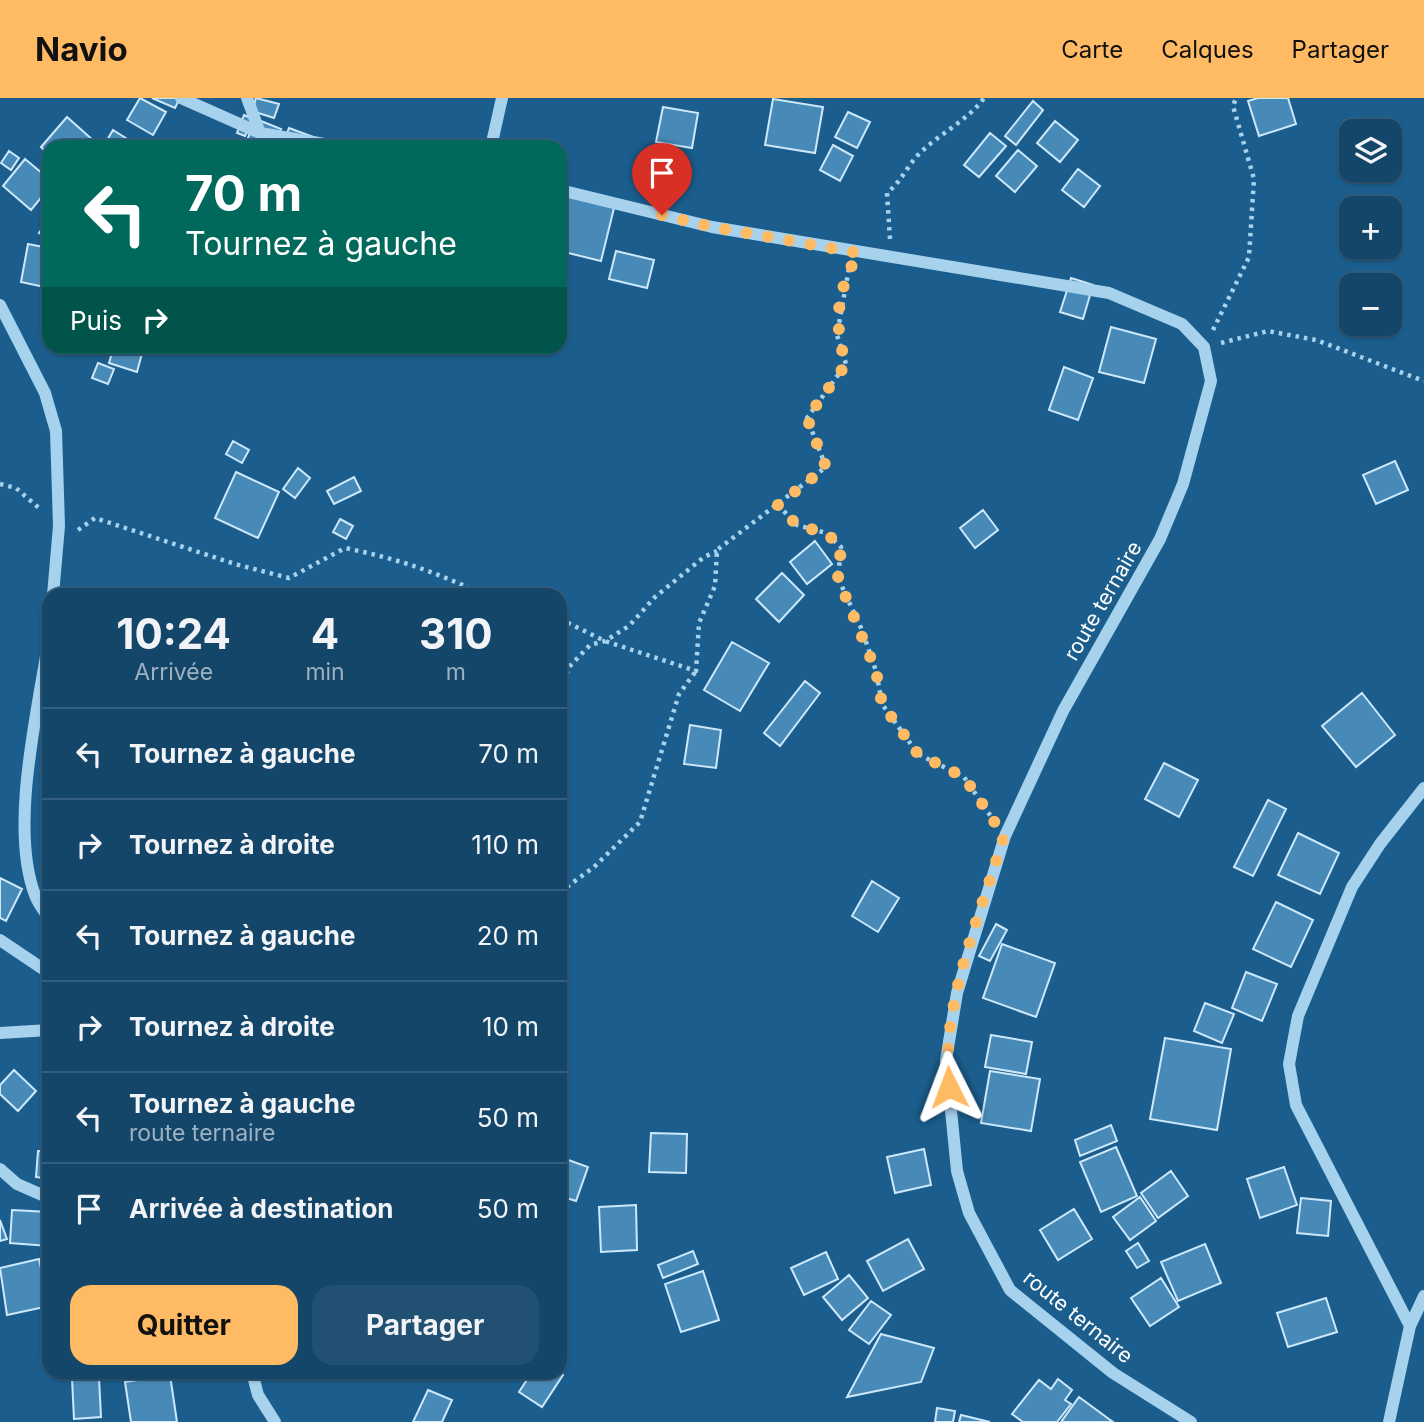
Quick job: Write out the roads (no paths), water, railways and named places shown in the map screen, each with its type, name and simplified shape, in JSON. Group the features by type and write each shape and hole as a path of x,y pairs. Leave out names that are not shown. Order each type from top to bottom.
{"street":[{"path":"181,98 260,133 301,140"},
{"path":"247,98 260,133"},
{"path":"493,140 502,98"},
{"name":"route ternaire","path":"567,192 712,227 1109,293 1182,324 1204,348 1211,381 1183,484 1160,539 1063,710 1004,836 957,993 946,1060 957,1171 969,1213 1010,1290 1113,1373 1191,1422"},
{"path":"0,305 45,393 56,431 59,526 54,588"},
{"path":"42,687 26,800 25,847 35,896 42,907"},
{"path":"1410,1326 1296,1105 1289,1064 1297,1016 1352,887 1380,844 1424,788"},
{"path":"0,940 42,967"},
{"path":"0,1033 42,1030"},
{"path":"0,1169 17,1184 42,1195"},
{"path":"1390,1422 1410,1326 1424,1296"},
{"path":"254,1379 258,1395 275,1422"}]}
